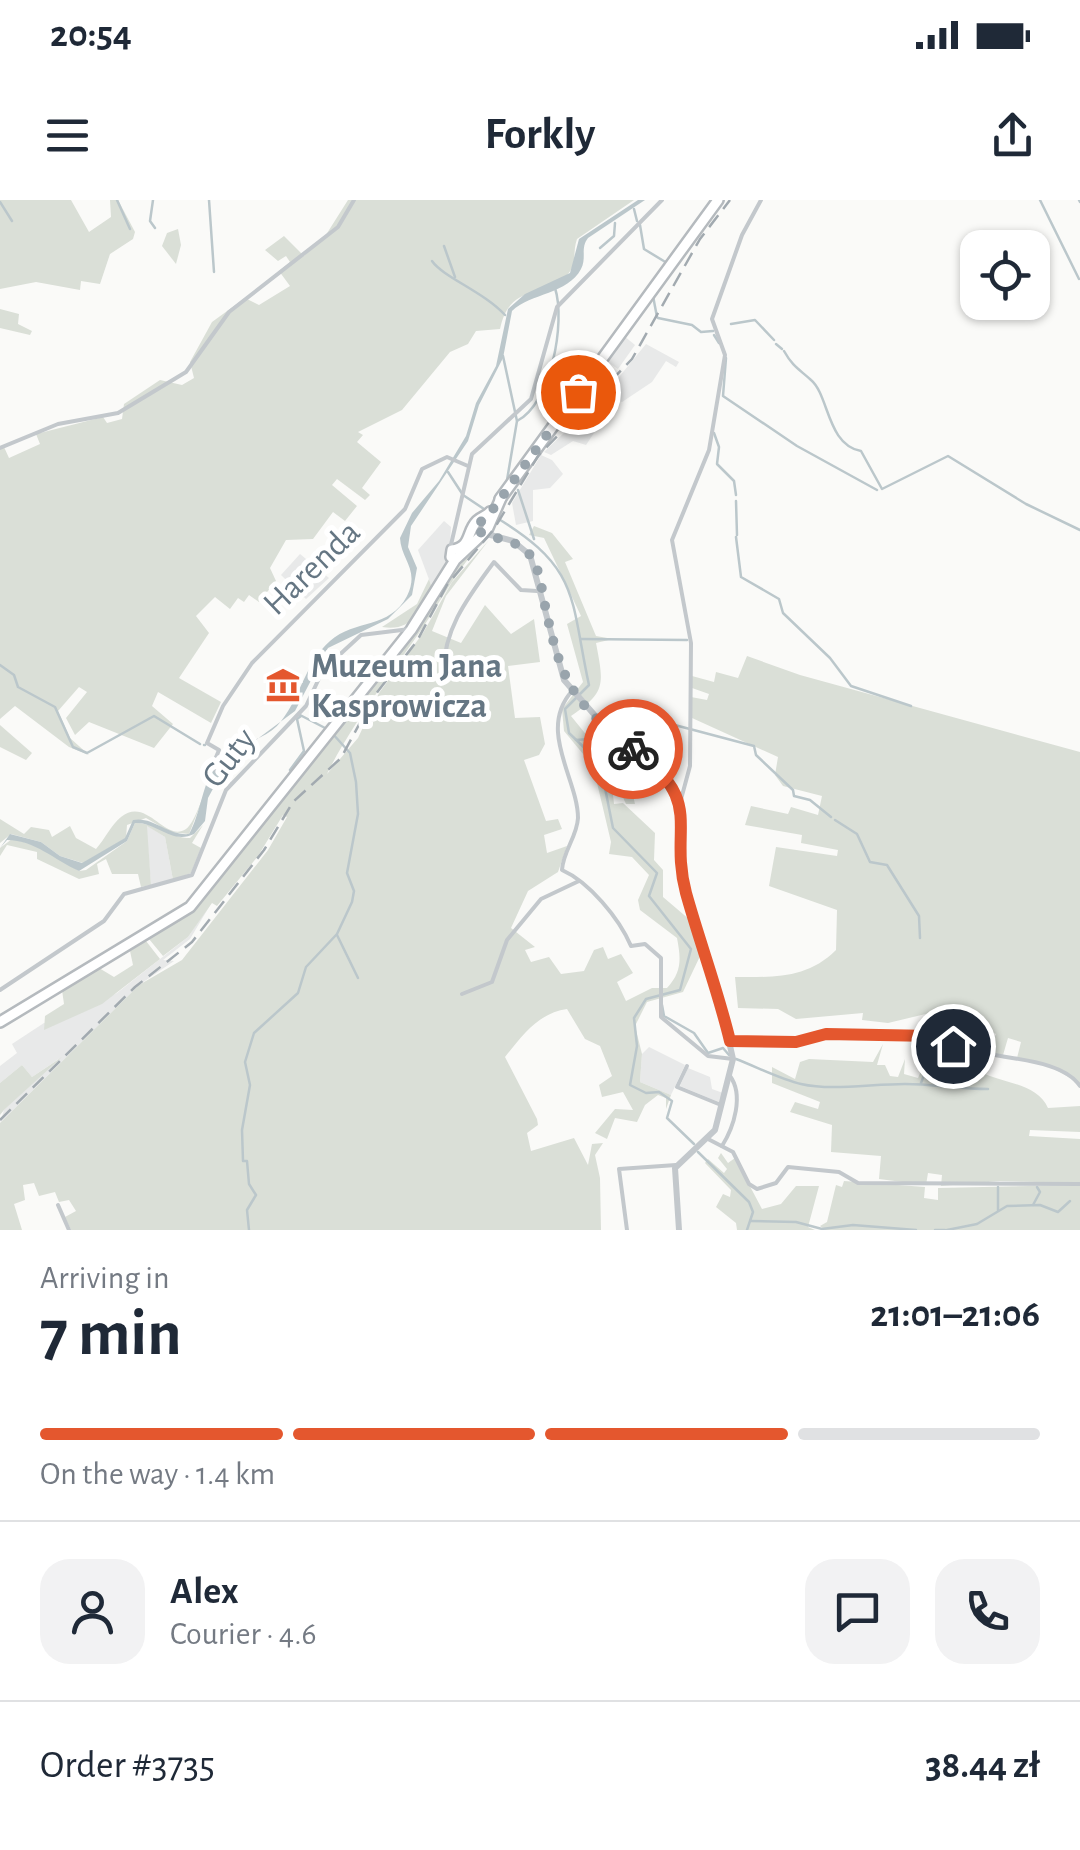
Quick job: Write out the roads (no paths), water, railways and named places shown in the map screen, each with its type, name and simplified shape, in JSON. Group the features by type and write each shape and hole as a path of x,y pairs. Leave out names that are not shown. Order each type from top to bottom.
{"main road":[{"path":"0,1022 190,906 411,630 454,554 486,523 718,200"}],"street":[{"path":"0,448 58,424 118,413 186,372 229,312 338,226 354,200"},
{"path":"454,554 468,466 476,448 531,399 557,307 662,200"},
{"path":"678,804 689,775 691,643 672,540 709,450 725,355 712,319 742,235 761,200"},
{"name":"Harenda","path":"230,784 212,768 219,750 207,743 224,706 267,645 404,510 422,469 450,458 468,466"},
{"path":"486,523 528,552 542,590 558,666 574,693 660,771 678,804 685,889 713,972 732,1059 722,1105 708,1139 677,1165 673,1183 679,1230"},
{"path":"444,677 445,646 463,603 494,562 521,590 542,590"},
{"name":"Guty","path":"0,990 106,919 124,894 192,874 230,784 306,706 319,675 347,643 368,633 411,630"},
{"path":"574,693 560,710 560,758 576,798 578,819 562,870 579,880 620,922 631,946 646,944 659,955 664,967 659,994 662,1017 710,1057 732,1059"},
{"path":"462,994 492,982 506,940 541,900 579,880"},
{"path":"730,1041 796,1042 826,1034 933,1036 953,1046 1037,1063 1073,1077 1080,1086"},
{"path":"686,1066 678,1088 722,1105"},
{"path":"722,1146 736,1117 736,1085 730,1076"},
{"path":"708,1139 735,1154 749,1184 757,1189 776,1183 788,1167 839,1172 854,1183 1080,1184"},
{"path":"627,1230 618,1170 658,1163 677,1165"},
{"path":"58,1205 69,1230"}],"waterway":[{"path":"117,200 130,229"},
{"path":"153,200 150,221 155,228"},
{"path":"209,200 214,272"},
{"path":"1040,200 1079,279"},
{"path":"0,202 12,221"},
{"path":"634,209 637,221"},
{"path":"600,248 614,236 615,223"},
{"path":"640,225 644,249 667,263"},
{"path":"444,246 455,277"},
{"path":"432,261 505,315"},
{"path":"657,317 653,296 673,268"},
{"path":"517,421 539,398 553,361 558,321 555,288"},
{"path":"658,318 692,325 701,332 713,331"},
{"path":"731,324 755,320 774,340"},
{"path":"714,335 719,343"},
{"path":"776,344 782,349"},
{"path":"784,351 817,387 835,430 850,447 861,451 882,489 948,456 1026,504 1080,530"},
{"path":"503,356 517,421 507,480"},
{"path":"726,358 723,396 797,446 877,490"},
{"path":"714,433 719,447 717,464 734,481 736,495"},
{"path":"448,472 463,495 487,511"},
{"path":"518,490 534,539"},
{"path":"736,501 737,535"},
{"path":"497,518 544,553 567,588 589,685 565,709 569,733 596,759 613,828 657,873 649,896 691,949 680,990 646,999 634,1018 637,1046 630,1085 646,1093 659,1092 672,1101 667,1118 694,1144"},
{"path":"736,537 741,577 779,599 783,613 830,658 851,686 911,706"},
{"path":"581,639 687,640"},
{"path":"0,665 14,675 18,687 55,707 73,747 87,753 154,716 200,744"},
{"path":"300,715 327,729"},
{"path":"290,770 304,751 297,719 301,716"},
{"path":"621,736 636,736 671,724 754,746 756,755 793,790 794,796 810,800 831,817"},
{"path":"249,1230 247,1210 256,1195 249,1184 247,1161 243,1161 242,1130 250,1085 245,1062 254,1033 298,993 306,967 337,934 354,891 347,873 358,814 356,782 350,753 332,733"},
{"path":"576,740 613,737"},
{"path":"835,820 857,834 870,862 887,865 919,916 920,938"},
{"path":"337,935 358,978"},
{"path":"662,1005 664,1016 694,1033 708,1053 723,1048 729,1055"},
{"path":"921,1083 931,1057"},
{"path":"736,1059 813,1086 905,1084 988,1089"},
{"path":"698,1152 749,1202 753,1212 747,1230"},
{"path":"998,1187 998,1210"},
{"path":"1033,1205 1040,1192 1037,1187"},
{"path":"947,1230 977,1224 1007,1206 1040,1205 1058,1212 1070,1201"},
{"path":"751,1221 796,1222 822,1229 853,1225 916,1230"},
{"path":"935,1230 945,1230"}],"railway":[{"path":"0,1120 135,987 192,942 264,850 293,802 341,758 375,695 417,641 447,585 494,529 538,456 632,359 700,239 730,200"}],"place":[{"name":"Muzeum Jana Kasprowicza","path":"283,685"}]}
